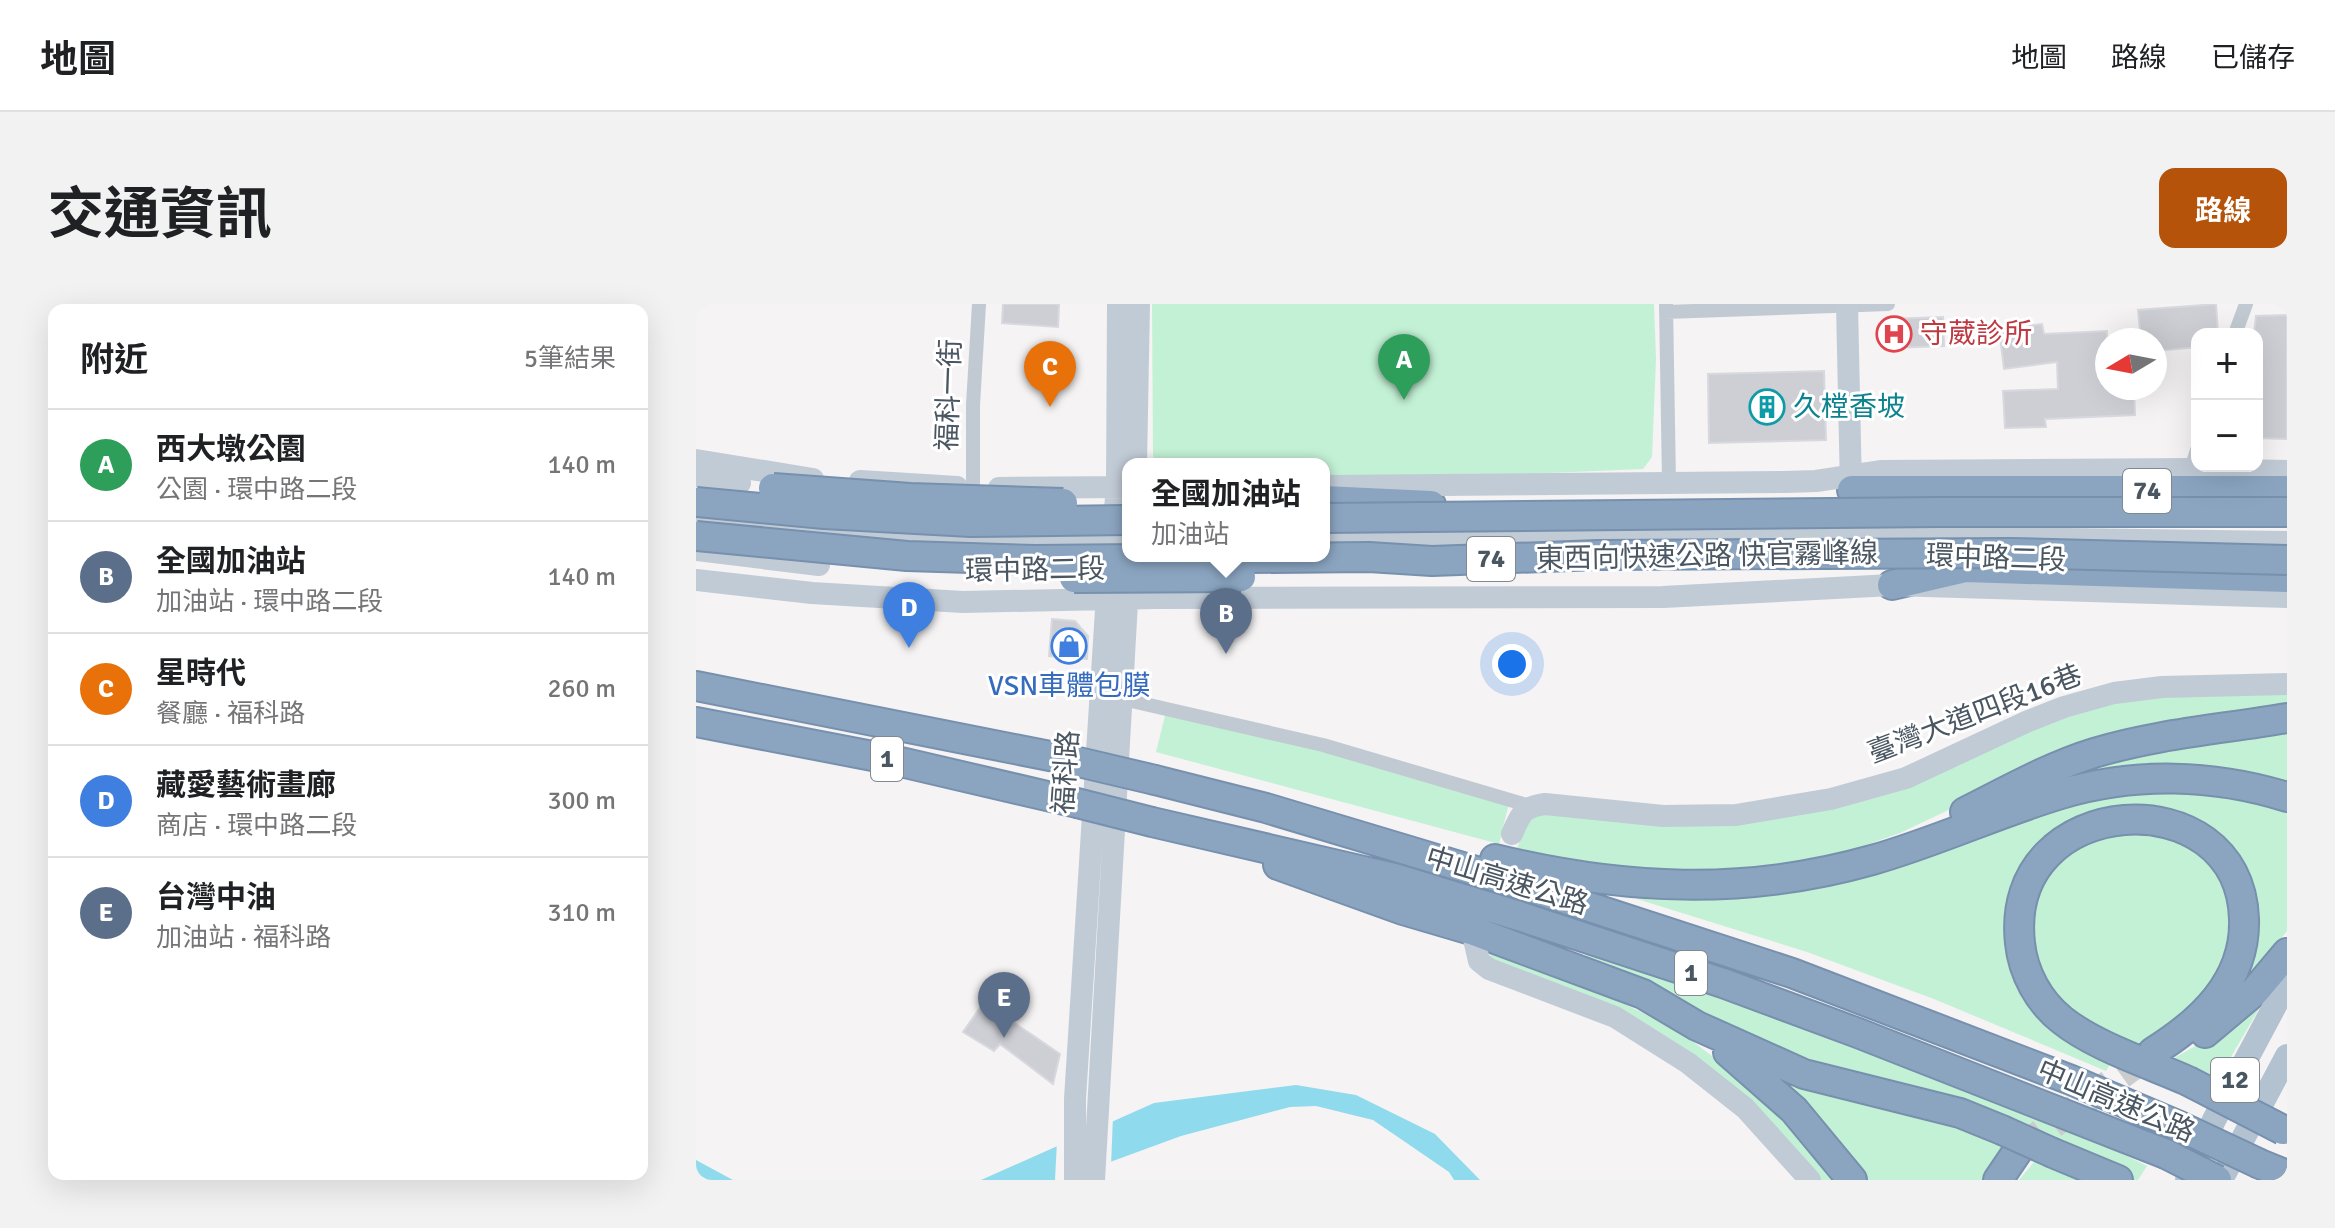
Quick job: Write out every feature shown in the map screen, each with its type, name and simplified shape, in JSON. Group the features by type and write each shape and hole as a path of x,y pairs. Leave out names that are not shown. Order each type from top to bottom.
{"highway":[{"name":"74","path":"1851,483 2007,491 2287,490"},
{"path":"773,488 910,498 1122,492"},
{"name":"74","path":"1330,500 1435,505 1535,515"},
{"path":"696,502 824,514 1122,530"},
{"name":"東西向快速公路 快官霧峰線","path":"1330,518 2287,512"},
{"name":"東西向快速公路 快官霧峰線","path":"696,536 907,556 1122,559"},
{"name":"東西向快速公路 快官霧峰線","path":"1330,557 1432,561 1598,555 2010,553 2287,560"},
{"name":"74","path":"819,565 968,575 1121,579 1346,576 1432,561"},
{"path":"1892,585 1965,568 2287,578"},
{"name":"中山高速公路","path":"696,686 1070,760 1155,780 1266,808 1516,883 1792,973 2071,1080 2287,1175"},
{"path":"1812,873 1942,824 2045,772 2092,753 2132,743 2287,718"},
{"name":"中山高速公路","path":"696,722 888,759 1203,836 1394,878 1723,983 2166,1154 2219,1180"},
{"path":"1266,808 1344,819 1527,867 1636,884 1723,885 1812,873 1871,861 2061,794 2140,778 2185,778 2248,786 2287,797"},
{"path":"2285,1131 2188,1081 2086,1035 2062,1020 2043,1000 2023,962 2019,917 2026,888 2040,861 2050,849 2078,832 2123,820 2165,822 2189,831 2210,846 2234,877 2244,914 2240,953 2217,1000 2158,1055 2225,1019 2255,991 2287,953"},
{"path":"1203,836 1322,882 1471,930 1643,994 1697,1026 1804,1074 1960,1113 2026,1146 2118,1180"},
{"path":"1697,1026 1794,1110 1852,1180"},
{"path":"1998,1180 2026,1146"},
{"path":"2009,1180 2026,1146"}],"main road":[{"name":"12","path":"2187,1180 2214,1120 2287,983"},
{"name":"12","path":"2219,1180 2287,1056"}],"street":[{"name":"福科一街","path":"973,488 973,405 979,304"},
{"name":"福科路","path":"1118,304 1123,458"},
{"path":"1136,458 1139,304"},
{"path":"1669,482 1666,308 1888,304"},
{"path":"2237,328 2246,304"},
{"path":"1847,305 1853,585"},
{"path":"1330,486 1851,483 1882,471 2191,459"},
{"path":"696,460 811,479 1122,492"},
{"path":"2263,468 2287,471"},
{"path":"696,476 773,488"},
{"name":"環中路二段","path":"696,516 972,539 1122,530"},
{"name":"環中路二段","path":"1330,538 2287,526"},
{"name":"環中路二段","path":"1330,529 1853,532 2287,542"},
{"name":"福科路","path":"1075,1180 1075,1099 1122,530"},
{"path":"696,550 819,565"},
{"name":"福科路","path":"1094,1180 1123,699 1117,599 1129,562"},
{"name":"環中路二段","path":"696,580 812,593 963,602 1663,597 1853,585 2287,597"},
{"name":"臺灣大道四段16巷","path":"1530,806 1545,804 1663,816 1736,815 1831,799 1906,778 2026,722 2114,693 2162,687 2287,684"},
{"path":"1123,699 1323,745 1530,806"},
{"path":"1512,834 1521,814 1530,806"},
{"path":"1474,939 1479,961 1489,969 1615,1017 1688,1063 1745,1108 1810,1180"}],"green space":[{"path":"1152,304 1654,304 1656,359 1652,457 1643,469 1330,477 1330,458 1153,456"},
{"path":"2287,690 2287,712 2033,770 1900,833 1843,853 1786,867 1660,877 1516,851 1528,819 1545,813 1769,817 2103,704"},
{"path":"1166,712 1326,750 1509,803 1499,844 1156,752"},
{"path":"2287,724 2287,788 2083,783 2046,776 2079,763"},
{"path":"2147,790 2232,794 2287,809 2287,931 2231,999 2249,945 2206,834 2061,833 2011,947 2114,1057 2106,1071 1934,999 1807,952 1637,899 1638,891 1683,894 2034,810"},
{"path":"2139,827 2196,849 2224,883 2234,941 2208,996 2147,1043 2136,1046 2076,1020 2037,978 2029,906 2069,846"},
{"path":"1488,951 1601,993 1675,1028 1775,1107 1837,1180 1816,1180 1742,1099 1494,962"},
{"path":"1587,955 1625,963 1741,1002 2095,1140 2147,1166 2138,1180 2131,1180 1848,1081 1585,965"},
{"path":"2266,997 2215,1084 2169,1061 2199,1044"},
{"path":"1785,1073 1980,1129 2015,1147 1994,1180 1864,1180 1782,1085"},
{"path":"2039,1156 2091,1180 2019,1180"}],"water":[{"path":"1296,1085 1356,1095 1435,1134 1480,1180 1454,1180 1449,1172 1373,1120 1316,1106 1290,1107 1181,1136 1061,1180 981,1180 1154,1103"},
{"path":"696,1160 733,1180 696,1180"}],"pier":[{"path":"1113,1116 1111,1166 1072,1180 1055,1180 1057,1141"}],"building":[{"path":"1003,304 1059,304 1058,327 1002,323"},
{"path":"2216,304 2218,328 2191,328 2191,348 2167,350 2167,328 2140,328 2138,310"},
{"path":"2287,315 2287,439 2263,438 2263,328 2255,328 2256,316"},
{"path":"1943,317 1944,346 1891,348 1890,319"},
{"path":"2042,324 2044,334 2095,332 2095,400 2134,400 2135,415 2045,419 2046,427 2005,428 2003,391 2058,389 2057,362 2004,369 1999,329"},
{"name":"久樘香坡","path":"1824,371 1826,440 1709,443 1708,374"},
{"name":"VSN車體包膜","path":"1052,619 1075,621 1088,636 1087,659 1049,656"},
{"path":"984,1002 1060,1054 1053,1084 1000,1044 994,1051 963,1032"}],"tunnel":[{"path":"2019,1149 2153,1052"}],"place":[{"name":"守葳診所","path":"1894,334"},
{"name":"西大墩公園","path":"1404,400"},
{"name":"星時代","path":"1050,407"},
{"name":"久樘香坡","path":"1767,407"},
{"name":"VSN車體包膜","path":"1069,646"},
{"name":"藏愛藝術畫廊","path":"909,648"},
{"name":"全國加油站","path":"1226,654"},
{"name":"台灣中油","path":"1004,1038"}]}
